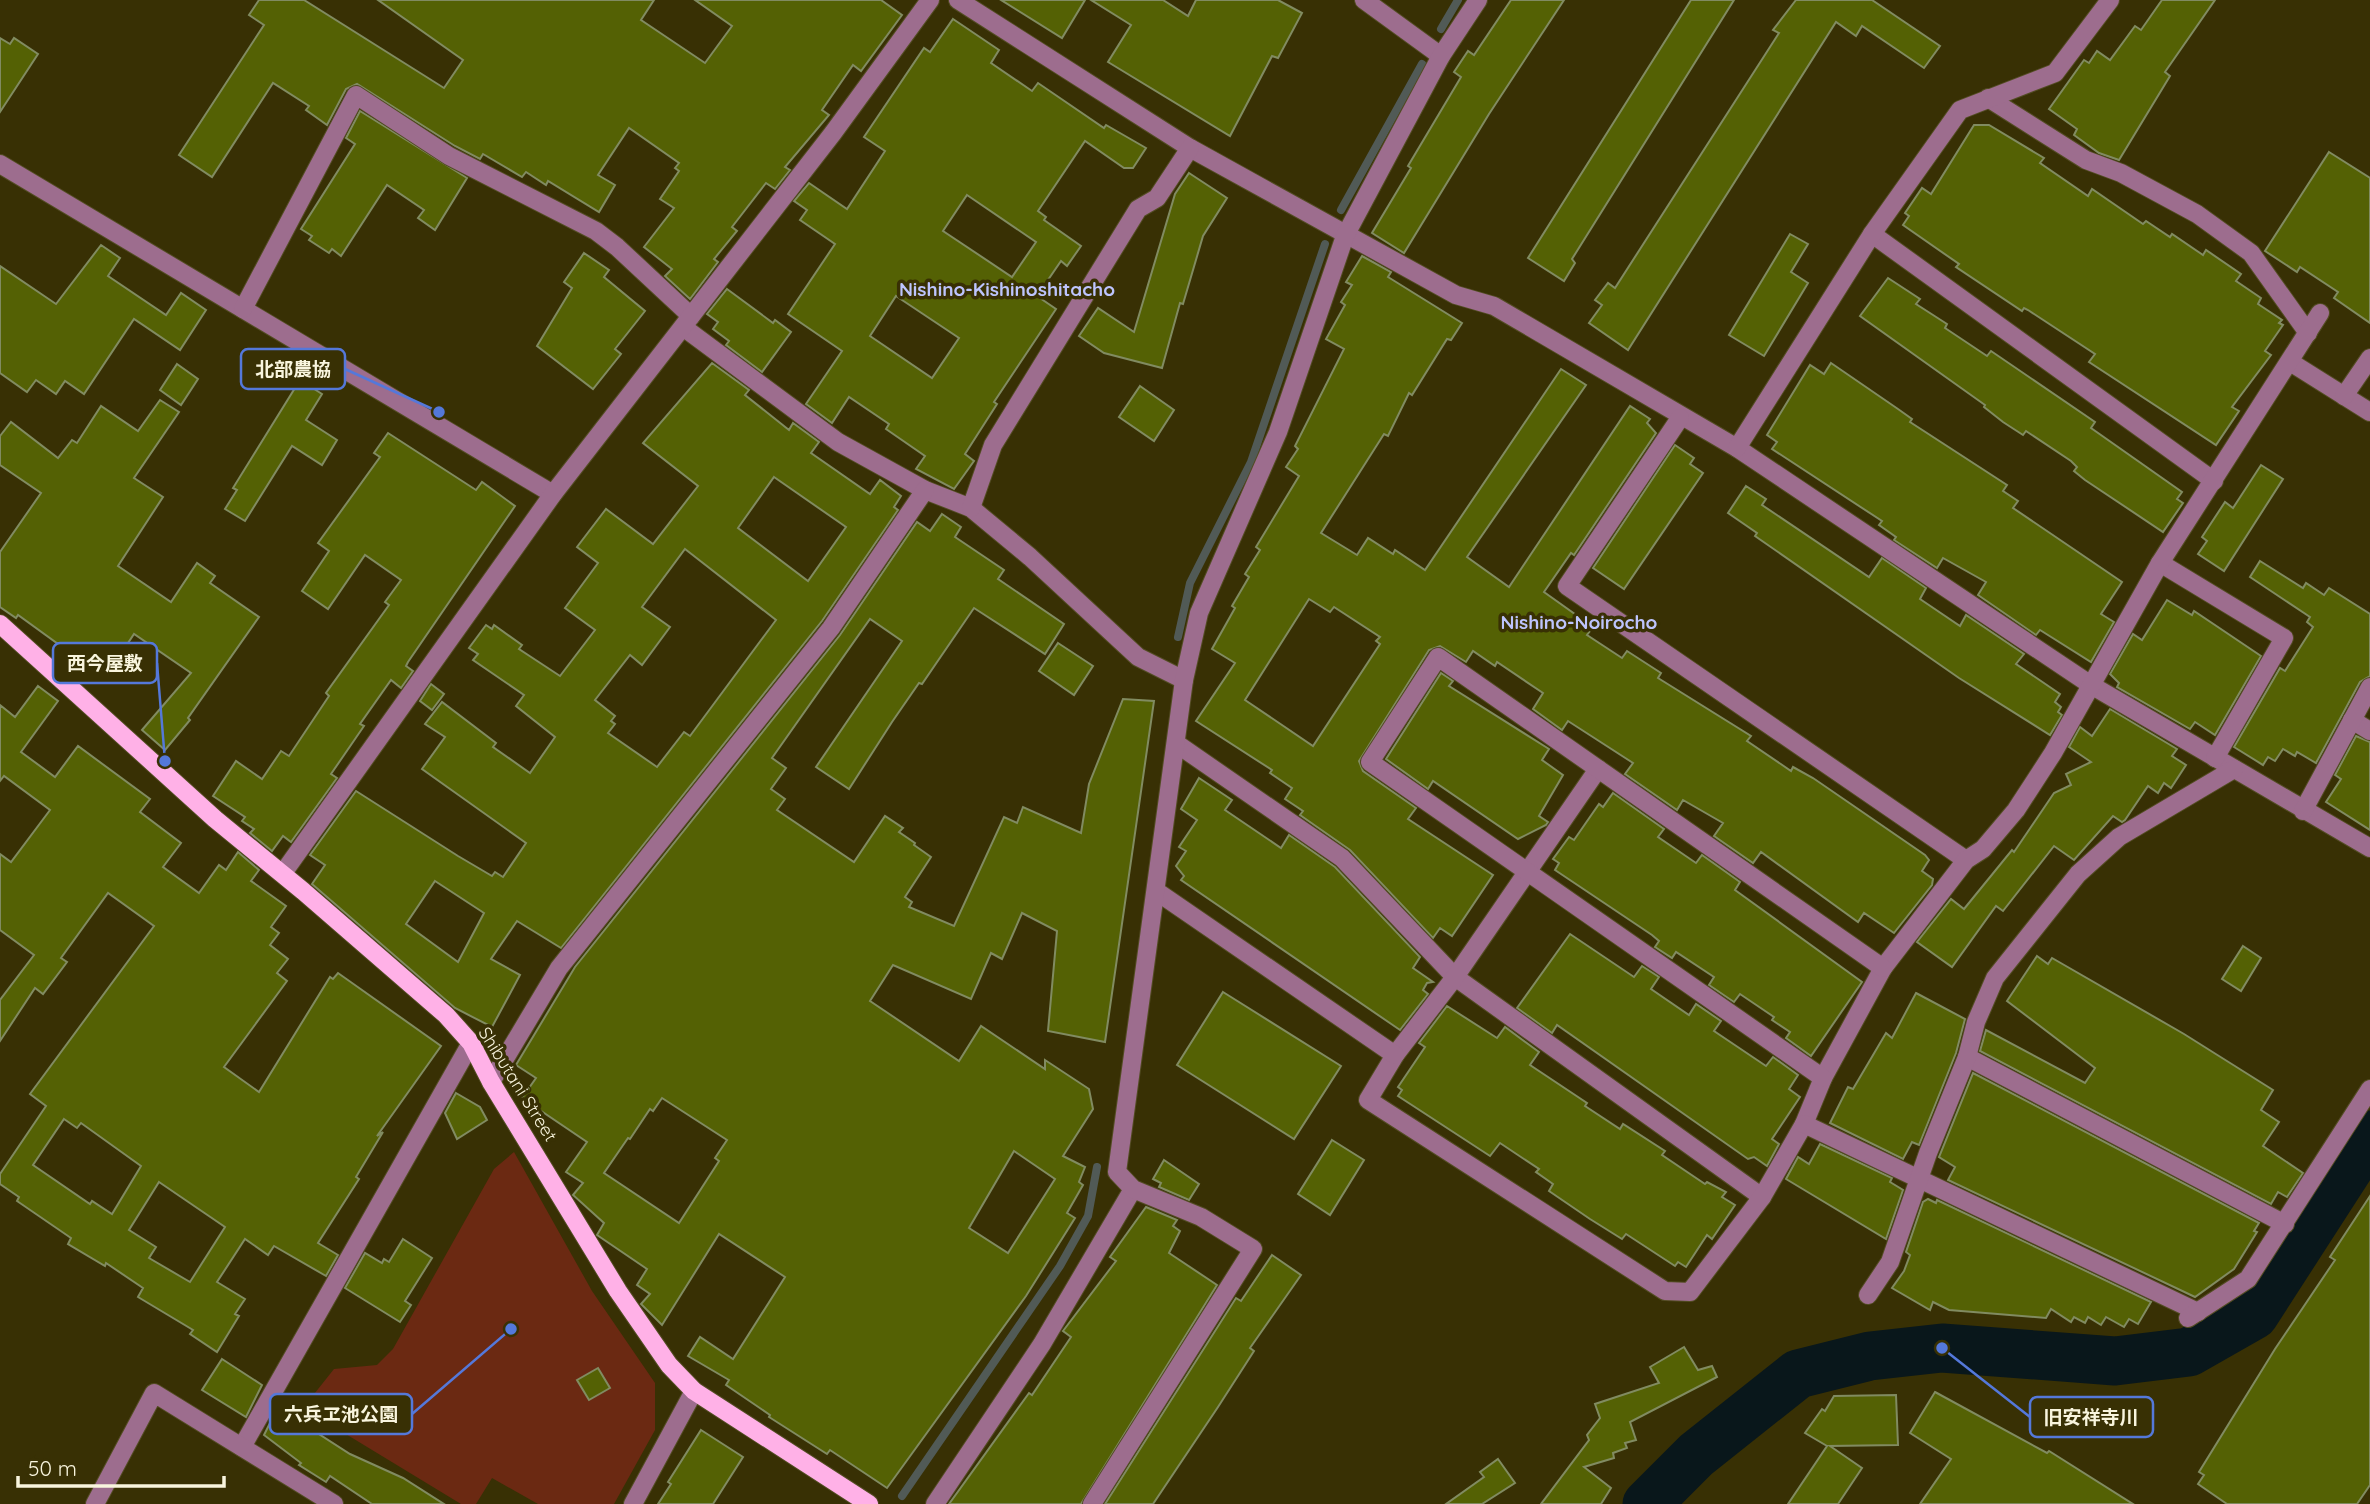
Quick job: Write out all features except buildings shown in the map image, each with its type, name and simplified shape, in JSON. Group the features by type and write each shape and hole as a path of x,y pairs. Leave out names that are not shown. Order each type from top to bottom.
{"main road":[{"name":"Shibutani Street","path":"0,624 215,819 283,873 446,1015 471,1043 491,1082 618,1291 669,1365 694,1391 870,1504"}],"street":[{"path":"283,873 553,494 833,133 930,0"},
{"path":"958,0 1190,148 1456,295 1494,306 1680,418 1737,448 2091,685 2370,848"},
{"path":"1364,0 1441,56"},
{"path":"1093,1504 1253,1250 1201,1217 1133,1189 1117,1172 1184,680 1199,613 1278,432 1345,236 1441,56 1478,0"},
{"path":"1737,448 1872,234 1960,110 2054,74 2110,0"},
{"path":"243,309 355,96 449,156 596,231 617,247 687,321 838,442 925,490 971,508 1030,557 1138,657 1184,680"},
{"path":"1987,98 2086,160 2121,173 2197,214 2251,253 2308,333"},
{"path":"971,508 993,445 1138,209 1157,198 1190,148"},
{"path":"0,164 553,494"},
{"path":"1872,234 2214,481"},
{"path":"1598,769 1455,977 1395,1055 1368,1100 1665,1291 1690,1292 1762,1197 1804,1124 1824,1078 1883,968 1966,860 1983,849 2017,810 2053,753 2160,563 2320,313"},
{"path":"2344,396 2370,358"},
{"path":"2290,362 2370,412"},
{"path":"1680,418 1567,586 1966,860"},
{"path":"491,1082 559,968 831,628 925,490"},
{"path":"2160,563 2284,638 2215,758"},
{"path":"1824,1078 1370,762 1438,657 1883,968"},
{"path":"2303,811 2370,687"},
{"path":"2352,720 2370,730"},
{"path":"1177,744 1342,858 1455,977 1762,1197"},
{"path":"1868,1295 1890,1262 1967,1057 1976,1022 1995,978 2078,874 2119,837 2234,769"},
{"path":"1156,891 1395,1055"},
{"path":"242,1447 471,1043"},
{"path":"1967,1057 2285,1224"},
{"path":"1804,1124 1920,1179 2191,1316 2248,1279 2370,1089"},
{"path":"935,1504 1042,1344 1133,1189"},
{"path":"633,1504 694,1391"},
{"path":"95,1504 155,1393 334,1504"}],"shaded area":[{"path":"514,1152 592,1291 655,1383 655,1430 614,1504 538,1504 492,1478 476,1504 461,1504 303,1408 334,1369 377,1365 393,1349 494,1169"}],"waterway":[{"path":"1441,29 1458,0"},
{"path":"1341,210 1422,64"},
{"path":"1178,637 1190,583 1251,462 1325,244"},
{"path":"1647,1504 1696,1455 1798,1374 1870,1356 1942,1348 2115,1361 2189,1352 2254,1315 2370,1135"},
{"path":"902,1496 1060,1266 1088,1216 1097,1167"}],"place":[{"name":"北部農協","path":"439,412"},
{"name":"西今屋敷","path":"165,761"},
{"name":"六兵ヱ池公園","path":"511,1329"},
{"name":"旧安祥寺川","path":"1942,1348"}],"district":[{"name":"Nishino-Kishinoshitacho","path":"1007,289"},
{"name":"Nishino-Noirocho","path":"1579,622"}]}
